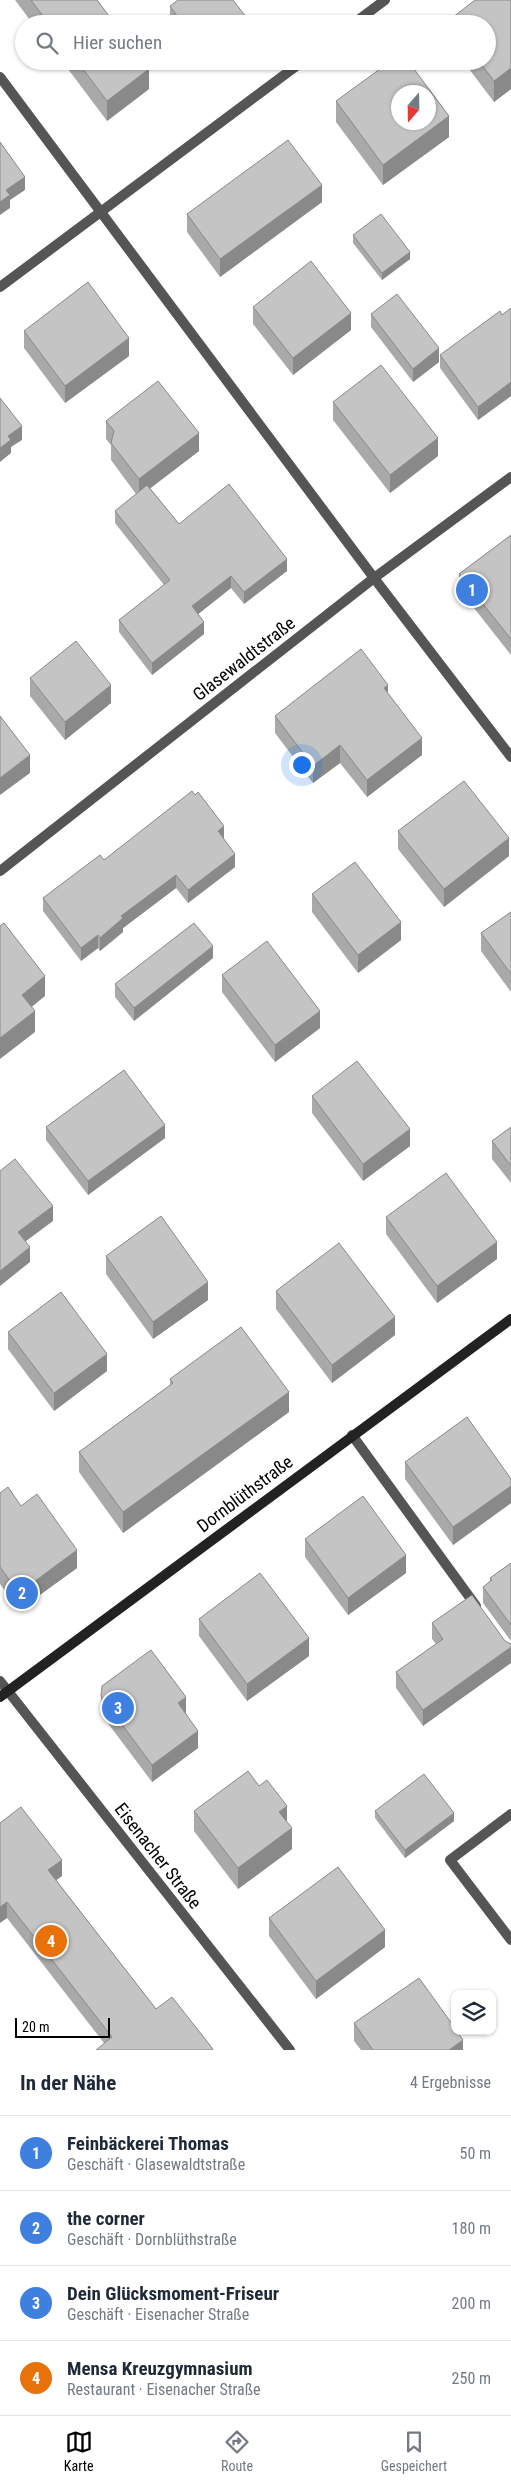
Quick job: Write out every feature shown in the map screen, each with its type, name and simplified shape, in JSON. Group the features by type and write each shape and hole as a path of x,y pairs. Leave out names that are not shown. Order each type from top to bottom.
{"street":[{"path":"365,15 385,0"},
{"path":"0,286 291,70"},
{"path":"0,78 374,578 511,757"},
{"name":"Glasewaldtstraße","path":"0,871 374,578 511,478"},
{"name":"Dornblüthstraße","path":"4,1694 511,1319"},
{"path":"352,1435 482,1614"},
{"name":"Eisenacher Straße","path":"0,1681 4,1694 290,2050"},
{"path":"511,1814 450,1860 511,1940"}],"building":[{"path":"31,0 97,0 108,15 42,15"},
{"path":"178,0 233,0 244,15 176,15 170,6"},
{"path":"475,0 510,0 511,68 494,81 486,70 496,70 496,15 456,15"},
{"path":"84,70 148,70 107,101"},
{"path":"379,70 415,70 426,85 391,85 391,130 430,130 383,165 336,101"},
{"path":"436,99 449,116 436,126"},
{"path":"288,140 322,185 220,259 187,214"},
{"path":"0,142 25,177 6,190 10,195 0,202"},
{"path":"381,214 410,252 382,273 353,235"},
{"path":"311,261 351,313 293,358 253,307"},
{"path":"88,282 129,338 65,386 24,331"},
{"path":"397,294 439,348 413,369 371,314"},
{"path":"511,308 511,382 478,407 440,355 500,311 502,315"},
{"path":"381,365 438,438 390,475 333,402"},
{"path":"158,381 199,433 139,479 111,443 114,431 106,421"},
{"path":"0,398 22,426 8,436 11,440 0,448"},
{"path":"229,484 287,559 244,592 231,576 192,606 204,622 152,663 119,620 170,580 115,511 147,485 179,524"},
{"path":"511,535 511,639 459,574"},
{"path":"76,641 111,685 65,722 30,678"},
{"path":"361,649 388,685 384,688 422,738 367,780 340,745 313,766 275,716"},
{"path":"0,716 30,755 0,778"},
{"path":"464,781 509,838 444,889 398,831"},
{"path":"192,791 195,795 198,792 224,826 218,831 235,854 188,890 176,875 121,916 123,918 100,938 98,935 81,948 43,898 100,855 104,860"},
{"path":"355,862 401,922 358,955 312,894"},
{"path":"511,912 511,974 481,933"},
{"path":"4,923 45,976 22,995 35,1011 0,1038 0,926"},
{"path":"194,923 213,946 134,1008 115,984"},
{"path":"267,941 320,1011 275,1045 222,975"},
{"path":"357,1061 410,1129 363,1164 312,1096"},
{"path":"124,1070 165,1125 88,1181 46,1127"},
{"path":"511,1127 511,1166 492,1141"},
{"path":"15,1159 53,1206 18,1232 30,1247 0,1271 0,1171"},
{"path":"446,1173 497,1242 437,1286 386,1217"},
{"path":"161,1216 208,1282 153,1322 106,1256"},
{"path":"339,1243 395,1317 332,1365 276,1291"},
{"path":"61,1292 107,1354 54,1393 8,1332"},
{"path":"241,1327 289,1392 123,1512 79,1452 173,1383 170,1379"},
{"path":"467,1417 511,1479 511,1486 453,1527 405,1462"},
{"path":"8,1487 21,1506 37,1494 77,1550 19,1593 0,1567 0,1493"},
{"path":"363,1496 406,1555 348,1598 305,1539"},
{"path":"511,1563 511,1625 483,1587 492,1580 490,1578"},
{"path":"260,1573 309,1638 247,1684 199,1619"},
{"path":"472,1595 505,1641 511,1644 511,1647 423,1710 396,1672 443,1639 432,1623"},
{"path":"151,1650 186,1697 178,1703 198,1731 152,1765 101,1696 102,1686"},
{"path":"248,1771 259,1786 267,1780 287,1806 279,1812 292,1828 238,1868 194,1811"},
{"path":"424,1774 454,1813 405,1850 375,1811"},
{"path":"21,1807 62,1860 48,1870 156,2009 172,1997 213,2049 96,2050 112,2037 7,1902 0,1907 0,1823"},
{"path":"338,1867 385,1930 316,1981 269,1918"},
{"path":"419,1978 451,2022 451,2035 460,2035 463,2040 449,2050 373,2050 354,2023"}],"place":[{"name":"Feinbäckerei Thomas","path":"472,590"},
{"name":"the corner","path":"22,1593"},
{"name":"Dein Glücksmoment-Friseur","path":"118,1708"},
{"name":"Mensa Kreuzgymnasium","path":"51,1941"}]}
